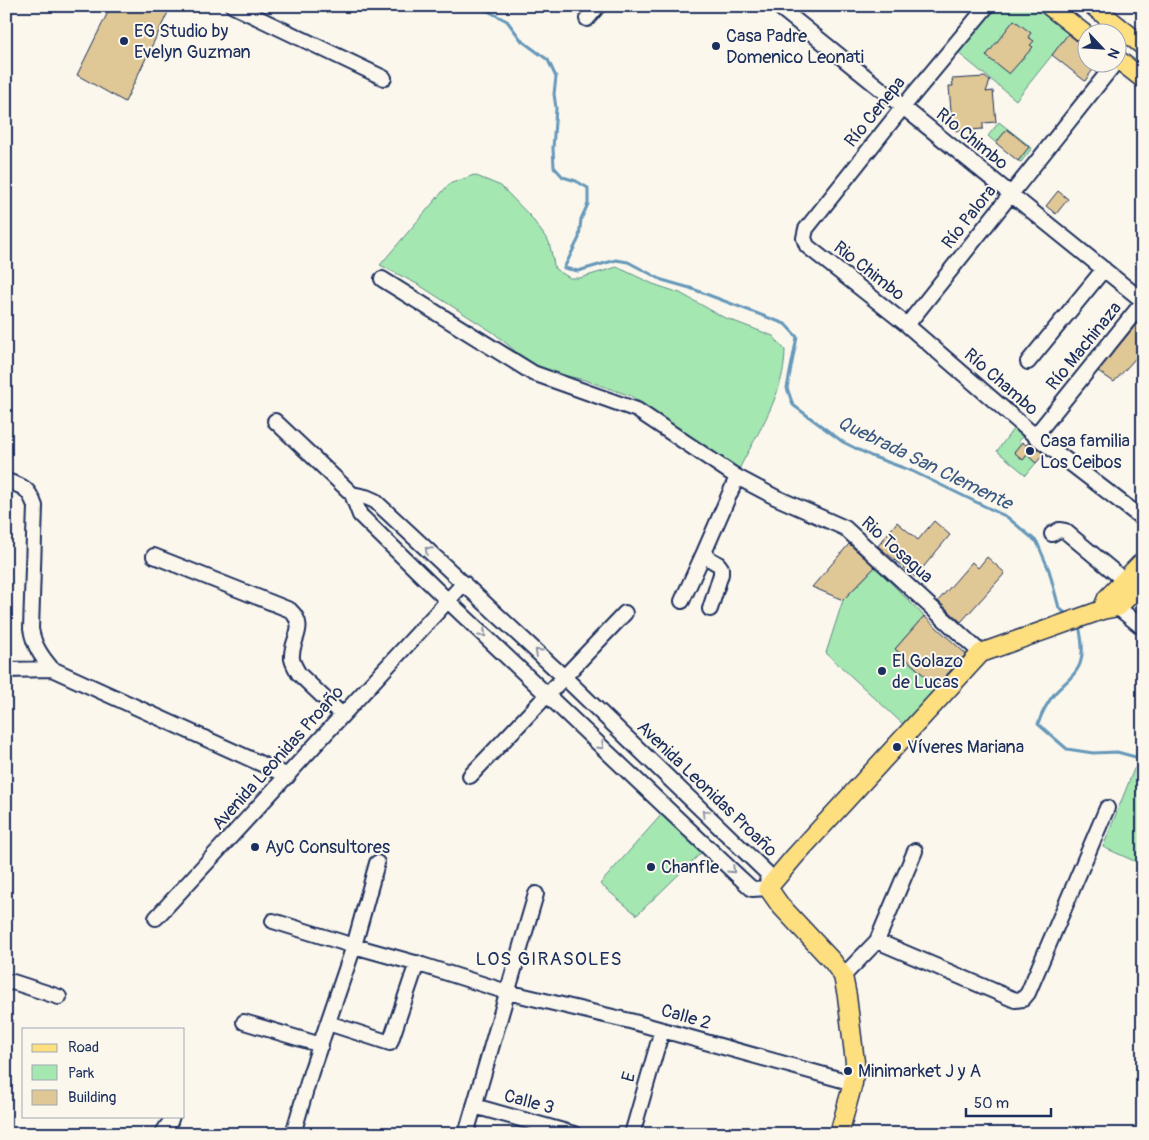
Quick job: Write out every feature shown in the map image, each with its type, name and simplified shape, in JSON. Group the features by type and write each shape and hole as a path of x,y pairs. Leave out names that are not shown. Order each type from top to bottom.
{"main road":[{"path":"1049,6 1076,27"},
{"path":"1093,6 1140,38"},
{"path":"1126,67 1143,79"},
{"path":"844,1133 853,1083 855,1050 851,1035 843,976 833,962 780,905 768,888 794,856 982,653 1062,625 1106,607 1134,584 1143,561"}],"street":[{"path":"233,6 384,78"},
{"path":"587,19 598,6"},
{"name":"Río Chimbo","path":"778,6 1143,302"},
{"name":"Río Cenepa","path":"807,246 804,238 806,229 903,107 987,6"},
{"name":"Río Palora","path":"907,325 1108,72"},
{"name":"Rio Chimbo","path":"807,246 907,325"},
{"path":"1028,362 1104,269"},
{"name":"Rio Tosagua","path":"382,280 533,372 637,410 737,477 774,497 845,528 982,653"},
{"name":"Río Machinaza","path":"1035,436 1143,302"},
{"name":"Río Chambo","path":"907,325 1035,436 1143,519"},
{"path":"275,421 352,494 360,515 752,889 768,888"},
{"path":"682,601 737,477"},
{"path":"6,481 18,484 30,493 35,506 31,629 33,641 39,653 52,669"},
{"path":"352,494 375,501 464,583"},
{"path":"1052,534 1059,530 1065,531 1134,584"},
{"path":"703,554 721,568 721,574 710,610"},
{"path":"154,556 290,610 297,617 299,627 292,658 294,666 299,674 342,715"},
{"name":"Avenida Leonidas Proaño","path":"156,918 464,583 564,676 767,873 768,888"},
{"path":"1106,607 1143,628"},
{"path":"470,776 624,613"},
{"path":"6,670 52,669 288,776"},
{"path":"877,941 1015,1000 1023,999 1028,993 1107,808"},
{"path":"843,976 877,941 915,852"},
{"path":"293,1134 354,946 377,863"},
{"path":"466,1134 536,894"},
{"name":"Calle 2","path":"273,921 507,992 630,1021 853,1083"},
{"path":"328,1023 390,1043 417,964"},
{"path":"6,983 13,982 59,997"},
{"path":"244,1022 321,1044"},
{"name":"E","path":"632,1134 662,1030"},
{"name":"Calle 3","path":"474,1106 574,1134"},
{"path":"162,1134 171,1118"}],"green space":[{"path":"995,6 1035,6 1069,34 1016,100 957,52"},
{"path":"999,122 1032,148 1021,162 1018,161 1029,147 1007,130 996,143 988,136"},
{"path":"474,175 501,186 531,217 549,242 555,269 570,278 580,278 617,267 653,284 680,293 723,317 773,336 785,350 780,382 769,412 739,469 631,396 585,380 536,369 494,333 419,285 380,265 449,184"},
{"path":"1016,425 1026,433 1018,441 1021,444 1014,452 1023,460 1027,455 1036,463 1026,475 997,451"},
{"name":"El Golazo de Lucas","path":"875,567 924,616 895,649 939,689 905,726 826,653 843,600"},
{"path":"1143,765 1143,865 1103,847 1134,769"},
{"name":"Chanfle","path":"662,814 703,851 637,915 600,884"}],"building":[{"name":"EG Studio by Evelyn Guzman","path":"111,6 171,6 125,102 77,75"},
{"path":"1014,20 1031,33 1028,37 1034,41 1030,45 1033,47 1009,74 986,56"},
{"path":"1068,34 1076,40 1076,72 1091,72 1085,81 1052,55"},
{"path":"985,77 990,81 986,92 993,91 996,122 983,123 983,129 956,131 956,125 952,124 949,86 953,86 952,79"},
{"path":"1007,129 1029,147 1018,161 996,143"},
{"path":"1058,191 1068,199 1056,214 1046,206"},
{"path":"1143,316 1143,350 1114,382 1098,371"},
{"name":"Casa familia Los Ceibos","path":"1022,442 1026,445 1029,442 1044,454 1036,463 1027,455 1023,460 1014,452"},
{"path":"934,521 950,535 915,577 878,546 897,522 918,540"},
{"path":"849,544 875,567 843,600 812,587"},
{"path":"987,557 1005,573 961,622 938,601 972,562 978,568"},
{"path":"924,616 966,654 936,686 895,649"}],"waterway":[{"name":"Quebrada San Clemente","path":"478,6 507,21 522,41 548,60 556,77 554,94 556,108 553,148 554,167 563,177 576,181 588,188 588,204 581,219 579,238 564,268 578,271 616,260 628,262 662,280 690,288 785,324 797,337 787,388 793,405 843,442 871,456 912,471 1007,517 1037,542 1049,570 1059,608 1069,616"},
{"name":"Quebrada San Clemente","path":"1079,625 1082,647 1080,665 1050,700 1038,724 1067,749 1093,753 1117,752 1143,759"}],"place":[{"name":"EG Studio by Evelyn Guzman","path":"124,41"},
{"name":"Casa Padre Domenico Leonati","path":"716,46"},
{"name":"Casa familia Los Ceibos","path":"1030,451"},
{"name":"El Golazo de Lucas","path":"882,671"},
{"name":"Víveres Mariana","path":"897,747"},
{"name":"AyC Consultores","path":"255,847"},
{"name":"Chanfle","path":"651,867"},
{"name":"Minimarket J y A","path":"848,1071"}],"district":[{"name":"LOS GIRASOLES","path":"549,959"}]}
